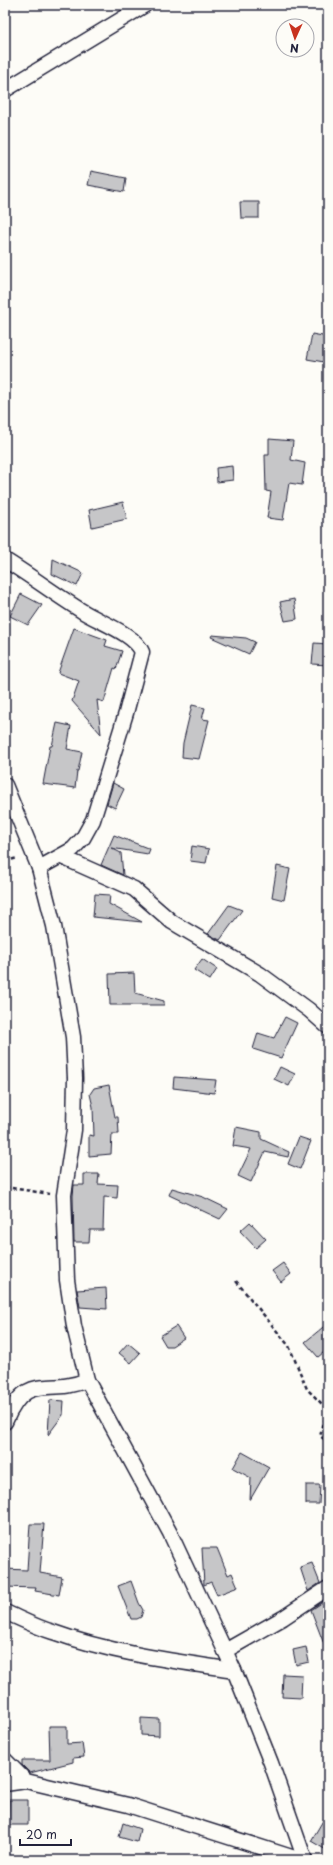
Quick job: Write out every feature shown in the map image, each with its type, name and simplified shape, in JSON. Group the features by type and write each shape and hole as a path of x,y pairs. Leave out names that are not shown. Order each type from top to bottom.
{"street":[{"path":"5,90 145,5"},
{"path":"5,560 38,580 82,612 131,639 139,645 142,652 126,713 94,820 83,838 73,849 62,857 39,868"},
{"path":"5,785 39,868 54,926 73,1037 75,1078 74,1130 64,1195 67,1280 74,1326 86,1380 170,1533 234,1670 271,1763 305,1860"},
{"path":"62,857 134,889 172,922 260,974 304,1006 328,1027"},
{"path":"5,1422 22,1395 30,1388 38,1386 66,1387 86,1380"},
{"path":"225,1651 283,1618 328,1588"},
{"path":"5,1612 52,1632 85,1642 157,1659 234,1670"},
{"path":"5,1760 26,1781"},
{"path":"5,1784 26,1781 128,1805 301,1860"}],"path":[{"path":"5,1187 64,1195"},
{"path":"236,1281 289,1346 308,1389 328,1410 320,1436 328,1442"}],"building":[{"path":"91,171 126,178 124,192 88,185"},
{"path":"240,202 259,202 259,218 241,218"},
{"path":"312,334 328,337 324,362 307,359"},
{"path":"269,439 293,441 291,460 305,463 302,485 289,483 283,520 267,518 271,492 266,491 265,455 269,455"},
{"path":"232,466 233,480 217,482 216,468"},
{"path":"123,502 127,519 92,527 89,510"},
{"path":"53,559 83,573 77,586 52,574"},
{"path":"21,594 42,605 28,625 10,616"},
{"path":"294,599 297,619 285,621 280,602"},
{"path":"74,628 107,640 105,646 122,651 116,669 114,668 104,702 97,700 101,734 72,701 79,681 58,673"},
{"path":"212,635 246,638 255,642 249,654 211,637"},
{"path":"314,643 328,644 328,665 312,664"},
{"path":"192,705 205,708 202,719 209,720 199,759 182,757 183,743"},
{"path":"57,723 71,726 67,749 82,752 77,771 75,788 43,784 50,746 52,746"},
{"path":"113,783 124,789 115,808 107,804"},
{"path":"114,835 150,849 148,854 111,848 121,853 123,875 101,865"},
{"path":"192,846 209,849 206,863 190,861"},
{"path":"277,866 290,869 284,900 272,897"},
{"path":"95,894 110,895 109,904 142,922 93,917"},
{"path":"229,905 242,910 220,940 208,934"},
{"path":"202,959 217,969 210,980 194,970"},
{"path":"134,973 135,993 164,1001 164,1005 110,1005 109,974"},
{"path":"285,1017 297,1023 281,1058 253,1049 258,1033 274,1038"},
{"path":"280,1067 295,1074 289,1086 274,1079"},
{"path":"174,1077 216,1080 214,1093 173,1088"},
{"path":"109,1085 115,1117 118,1117 119,1134 112,1134 111,1154 89,1156 89,1135 94,1136 93,1107 90,1094 94,1088"},
{"path":"236,1127 261,1132 261,1139 289,1152 288,1157 265,1152 251,1182 238,1176 251,1149 233,1146"},
{"path":"299,1137 311,1141 300,1169 288,1164"},
{"path":"84,1174 99,1174 98,1184 118,1185 117,1198 104,1197 103,1230 90,1230 89,1242 74,1242 74,1185 84,1185"},
{"path":"172,1188 203,1197 228,1209 220,1219 169,1195"},
{"path":"250,1222 266,1239 256,1248 240,1231"},
{"path":"283,1263 291,1274 281,1282 272,1271"},
{"path":"106,1288 107,1309 80,1307 77,1290"},
{"path":"328,1323 328,1349 318,1357 305,1342"},
{"path":"176,1326 184,1338 172,1346 166,1346 160,1336"},
{"path":"128,1343 140,1353 131,1363 119,1353"},
{"path":"50,1400 64,1401 63,1415 48,1435"},
{"path":"242,1452 269,1467 250,1500 251,1478 233,1468"},
{"path":"306,1485 320,1485 319,1504 306,1504"},
{"path":"30,1524 44,1524 40,1573 62,1577 59,1595 35,1591 36,1588 5,1587 5,1569 27,1570"},
{"path":"202,1548 217,1548 228,1575 232,1573 238,1587 217,1595 211,1582 204,1585"},
{"path":"312,1563 320,1583 308,1591 300,1567"},
{"path":"131,1581 143,1610 141,1617 137,1619 131,1619 118,1586"},
{"path":"326,1600 328,1605 327,1652 311,1610"},
{"path":"306,1647 309,1662 296,1665 293,1650"},
{"path":"283,1674 302,1675 301,1698 282,1697"},
{"path":"141,1718 159,1719 159,1736 141,1735"},
{"path":"49,1726 67,1726 67,1744 82,1743 84,1757 73,1758 73,1762 30,1773 22,1765 22,1760 50,1760"},
{"path":"9,1800 28,1800 28,1825 8,1825"},
{"path":"328,1812 328,1851 311,1841"},
{"path":"123,1823 140,1829 137,1842 119,1837"}]}
